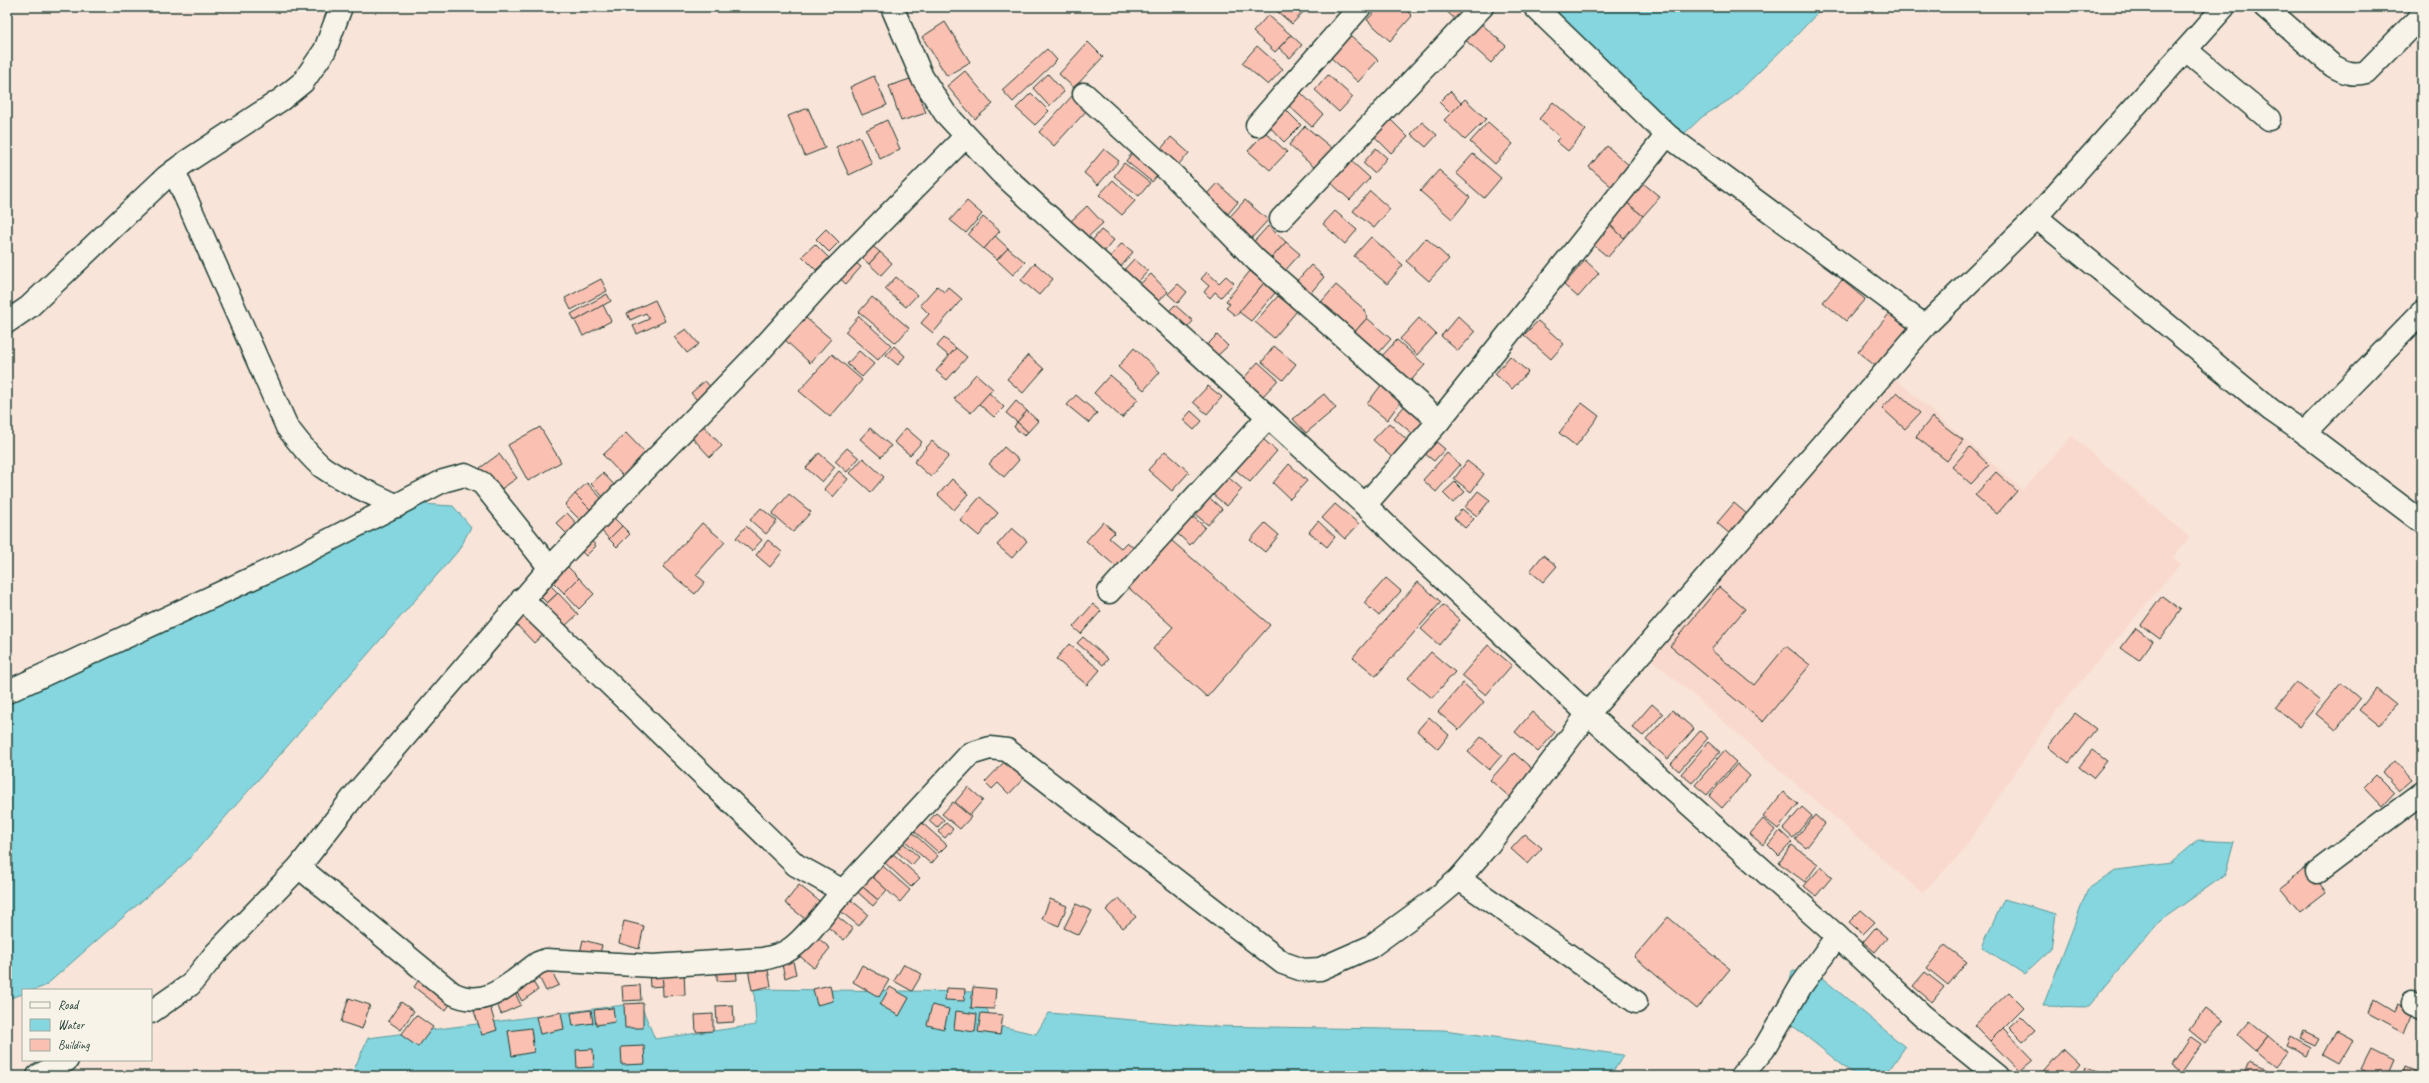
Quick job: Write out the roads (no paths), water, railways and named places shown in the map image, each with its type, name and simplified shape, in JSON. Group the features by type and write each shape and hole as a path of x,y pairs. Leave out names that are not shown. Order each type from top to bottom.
{"street":[{"path":"892,7 922,77 945,113 1006,178 1268,417 1366,504 1408,548 1588,714 1837,936 1922,1015 1997,1076"},
{"path":"1257,125 1360,7"},
{"path":"1281,219 1482,7"},
{"path":"1536,7 1667,135 1925,326"},
{"path":"299,867 452,993 462,998 473,1000 494,995 538,963 546,960 653,966 763,959 788,951 798,943 843,891 970,754 990,748 1007,750 1283,963 1303,970 1320,969 1370,947 1433,901 1458,879 1489,844 1588,714 1925,326 2036,217 2224,7"},
{"path":"2265,7 2333,66 2344,72 2358,74 2366,72 2422,16"},
{"path":"7,322 29,307 132,208 174,170 282,99 303,82 325,50 342,8"},
{"path":"2186,50 2269,119"},
{"path":"1084,94 1174,176 1256,260 1439,421"},
{"path":"1366,504 1439,421 1667,135"},
{"path":"152,1011 190,985 220,950 299,867 358,790 550,568 761,350 825,278 965,136"},
{"path":"174,170 287,427 302,447 320,465 343,480 397,506"},
{"path":"2036,217 2271,410 2304,432 2422,522"},
{"path":"2304,432 2422,312"},
{"path":"1109,592 1268,417"},
{"path":"7,692 285,563 443,481 465,475 482,483 550,568"},
{"path":"522,599 796,865 843,891"},
{"path":"2318,872 2422,793"},
{"path":"1458,879 1636,1002"},
{"path":"1741,1076 1764,1049 1801,986 1837,936"},
{"path":"38,1076 64,1061"}],"water":[{"path":"1543,7 1823,7 1792,40 1732,98 1702,117 1683,135 1629,93"},
{"path":"406,503 453,506 471,527 458,551 187,861 45,986 37,989 22,989 22,994 7,999 7,690"},
{"path":"2198,840 2234,842 2225,875 2160,921 2088,1007 2043,1006 2088,889 2117,870 2171,863"},
{"path":"2004,899 2056,914 2051,949 2024,974 1982,947"},
{"path":"1792,971 1815,972 1905,1047 1885,1076 1856,1076 1783,1018"},
{"path":"754,989 979,992 994,1025 1036,1034 1049,1013 1205,1026 1444,1030 1623,1055 1610,1076 351,1076 368,1038 640,1003 655,1039 756,1025"}]}
